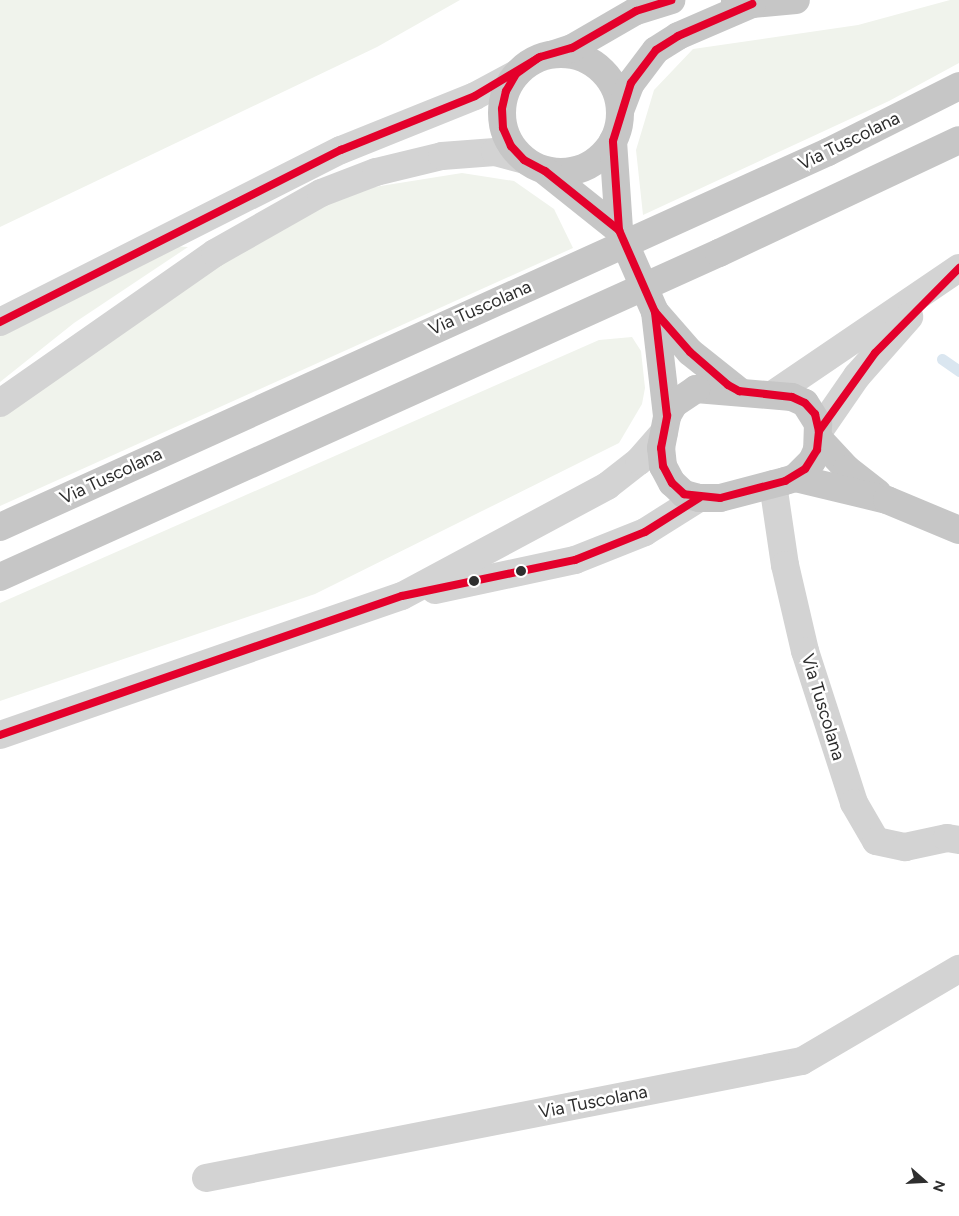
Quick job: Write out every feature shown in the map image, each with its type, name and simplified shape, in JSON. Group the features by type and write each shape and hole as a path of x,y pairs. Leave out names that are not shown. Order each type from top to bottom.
{"main road":[{"path":"619,230 511,146 503,128 502,106 506,91 516,74 527,64 572,48 636,11 671,0"},
{"path":"724,0 752,4 796,0"},
{"path":"739,391 690,352 655,312 619,230 613,142 620,111 631,83 656,50 678,36 752,4"},
{"path":"554,54 579,57 600,68 611,80 620,111"},
{"name":"Via Tuscolana","path":"0,527 828,152 959,86"},
{"path":"0,577 718,254 959,140"},
{"path":"535,165 577,171 592,164 613,142"},
{"path":"655,312 666,424"},
{"path":"696,389 739,391 792,397 805,404 815,414 819,435 812,461 784,481 720,498 699,498 684,494 667,474 661,448 666,424 674,404 696,389"},
{"path":"819,435 847,469 887,500"},
{"path":"784,481 887,500 959,530"}],"street":[{"path":"0,322 341,150 475,96 516,74"},
{"path":"0,403 215,253 321,193 376,172 442,156 495,152 535,165"},
{"path":"772,394 953,272"},
{"path":"819,435 875,353 953,272"},
{"path":"402,596 607,486 639,462 666,424"},
{"name":"Via Tuscolana","path":"784,481 785,565 805,651 854,803 876,841 905,847 947,838 959,840"},
{"path":"0,735 402,596 575,560 639,535 699,498"},
{"name":"Via Tuscolana","path":"206,1178 802,1061 959,969"}],"shaded area":[{"path":"0,0 460,0 377,47 0,227"},
{"path":"950,0 959,0 959,63 889,101 643,215 636,150 654,90 693,49 858,25"},
{"path":"462,173 514,181 554,209 573,248 0,506 0,417 64,368 225,257 320,205 368,188"},
{"path":"172,246 188,247 74,323 0,382 0,336"},
{"path":"632,337 641,351 645,388 642,404 619,443 315,594 0,701 0,603 599,340"}],"waterway":[{"path":"942,359 959,371"}],"transit line":[{"path":"0,322 341,150 475,96 540,57 572,48 636,11 671,0"},
{"path":"655,312 619,230 613,141 631,83 656,50 678,36 752,4"},
{"path":"538,58 516,74 506,91 502,109 503,128 511,146 524,160 545,171 619,230"},
{"path":"819,431 875,353 959,268"},
{"path":"655,312 690,352 728,385 739,391 792,397 805,403 815,414 819,431 817,450 805,469 785,481 720,498 684,494 672,483 663,466 661,448 667,416 655,312"},
{"path":"0,735 402,596 575,560 645,532 699,498"}]}
